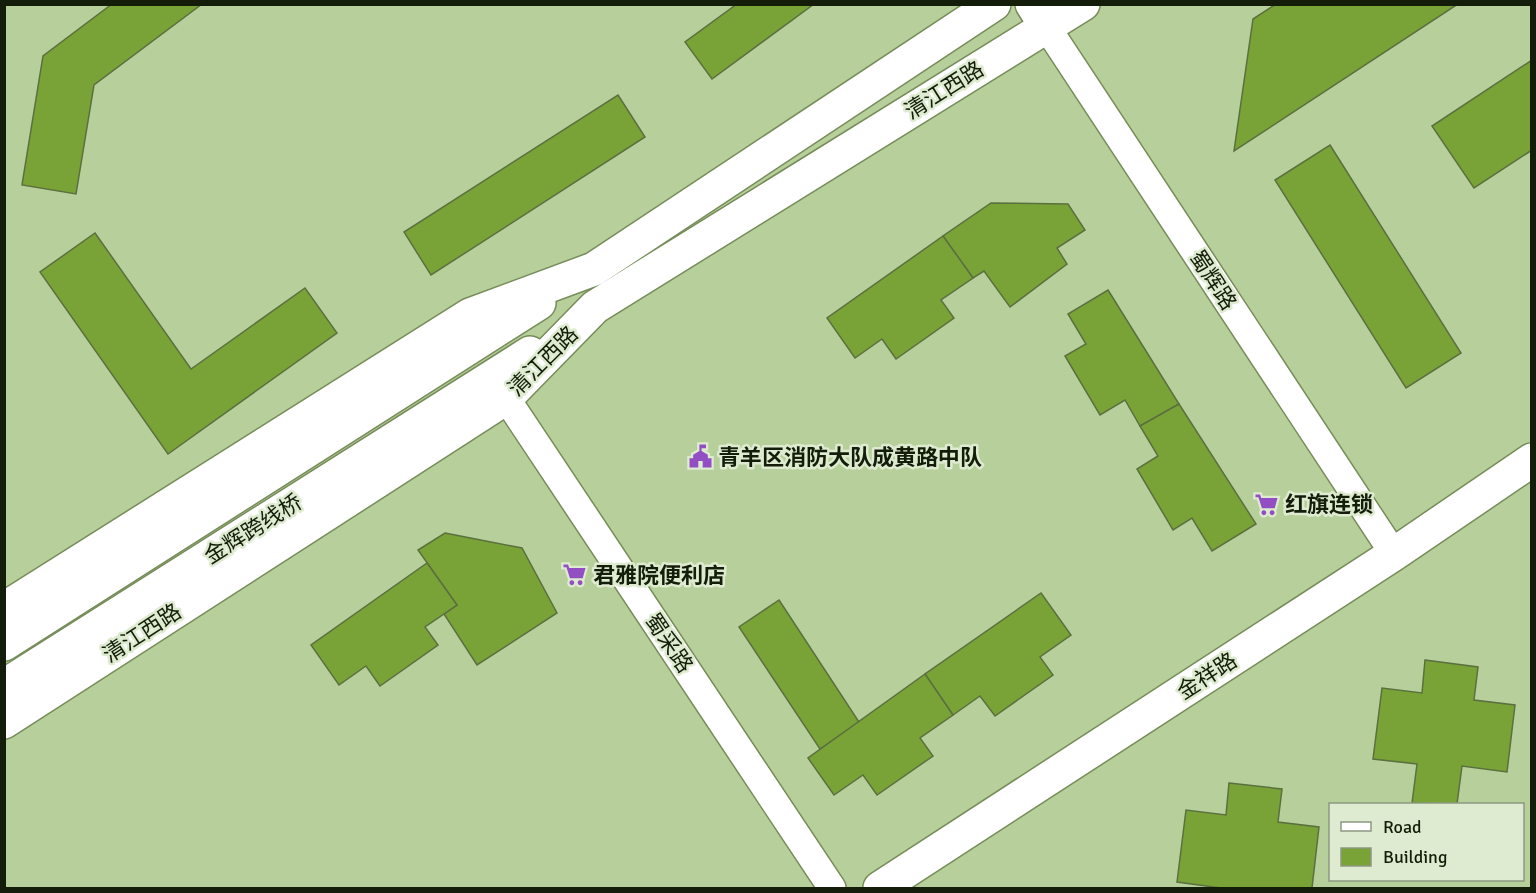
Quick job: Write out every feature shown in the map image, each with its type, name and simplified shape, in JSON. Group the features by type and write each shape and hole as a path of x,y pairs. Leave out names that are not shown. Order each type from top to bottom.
{"main road":[{"name":"清江西路","path":"4,609 470,315 594,269 994,4"},
{"name":"清江西路","path":"4,722 504,385 595,308 1039,15 1083,4"},
{"name":"金辉跨线桥","path":"4,644 594,269"},
{"name":"金辉跨线桥","path":"4,686 504,385"},
{"name":"金祥路","path":"880,888 1394,555 1532,460"}],"street":[{"name":"蜀辉路","path":"1039,15 1394,555"},
{"name":"蜀采路","path":"504,385 832,888"}],"building":[{"path":"112,4 202,4 94,85 76,194 22,185 43,56"},
{"path":"737,4 814,4 712,79 685,42"},
{"path":"1276,4 1458,4 1234,151 1253,19"},
{"path":"1532,60 1532,150 1474,188 1432,126"},
{"path":"618,95 645,137 431,275 404,232"},
{"path":"1330,145 1461,353 1406,388 1275,180"},
{"path":"991,203 1068,204 1085,230 1057,248 1067,264 1010,307 984,271 973,278 943,236"},
{"path":"95,233 191,369 305,288 337,333 168,454 40,272"},
{"path":"943,236 973,278 941,300 954,318 896,359 882,339 855,358 827,318"},
{"path":"1108,290 1179,404 1140,426 1125,400 1100,415 1065,356 1086,344 1068,314"},
{"path":"1179,404 1256,524 1212,551 1192,518 1173,530 1137,469 1158,456 1140,426"},
{"path":"445,533 522,548 557,613 477,665 444,614 457,605 418,550"},
{"path":"427,563 457,605 425,627 438,645 380,686 366,666 339,685 311,645"},
{"path":"1041,593 1071,635 1040,657 1053,675 995,716 980,696 953,715 925,674"},
{"path":"779,600 859,722 820,749 739,627"},
{"path":"1425,660 1478,667 1474,700 1515,705 1507,772 1462,766 1457,803 1412,803 1417,764 1373,759 1382,688 1422,693"},
{"path":"925,674 953,715 920,738 933,756 877,795 863,775 834,795 808,758"},
{"path":"1229,783 1282,789 1278,822 1319,827 1312,888 1221,888 1177,882 1186,810 1226,815"}],"place":[{"name":"青羊区消防大队成黄路中队","path":"700,457"},
{"name":"红旗连锁","path":"1267,504"},
{"name":"君雅院便利店","path":"575,575"}]}
